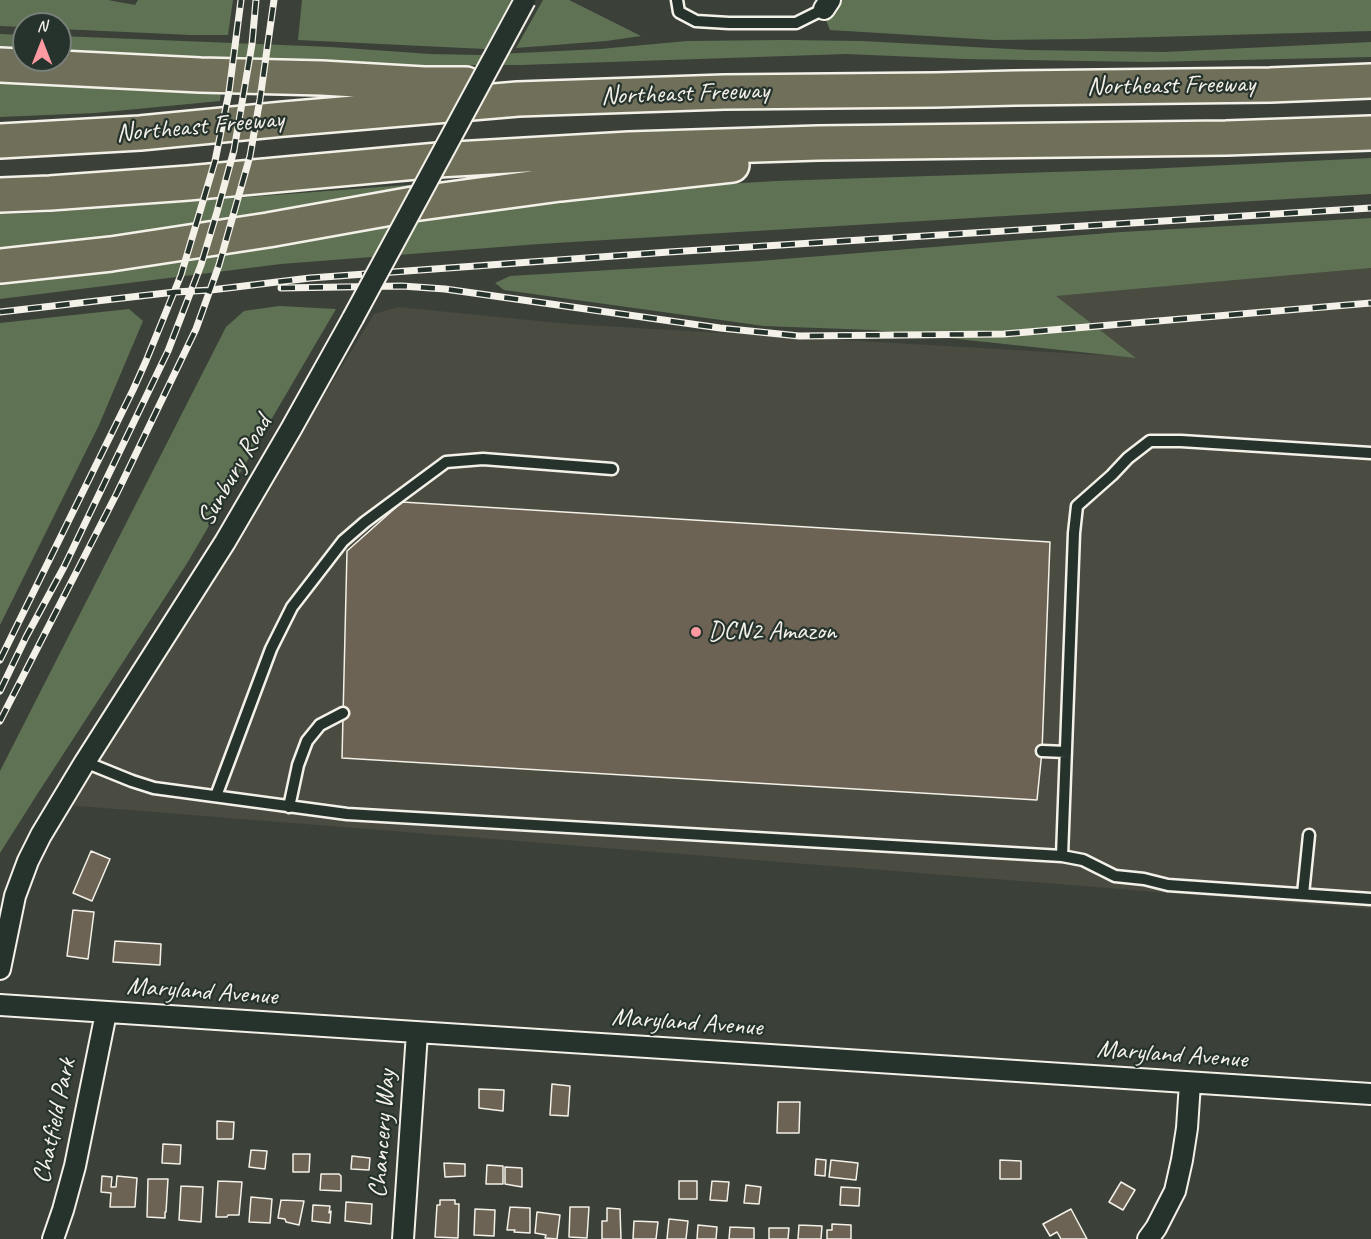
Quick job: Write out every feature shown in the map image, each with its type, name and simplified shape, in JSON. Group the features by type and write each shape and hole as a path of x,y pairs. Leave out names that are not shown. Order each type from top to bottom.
{"highway":[{"path":"0,65 424,84 589,85 701,82 935,90"},
{"name":"Northeast Freeway","path":"0,141 140,133 518,99 724,92 1270,85 1371,81"},
{"name":"Northeast Freeway","path":"0,195 188,183 381,164 720,145 1215,138 1371,133"},
{"path":"0,266 122,252 268,230 413,204 549,185 782,160 818,143"}],"street":[{"name":"Sunbury Road","path":"0,969 15,896 28,861 51,816 225,542 291,429 525,0"},
{"name":"Maryland Avenue","path":"0,1005 1371,1094"},
{"name":"Chatfield Park","path":"53,1239 75,1166 106,1012"},
{"name":"Chancery Way","path":"403,1239 417,1033"},
{"path":"1148,1239 1175,1191 1187,1128 1190,1083"}],"lane":[{"path":"677,0 679,12 696,21 729,23 796,23 827,4"},
{"path":"1062,856 1074,532 1077,507 1112,476 1128,458 1150,441 1371,453"},
{"path":"216,796 271,649 292,607 343,541 364,522 447,462 483,459 612,469"},
{"path":"289,807 298,765 307,741 320,725 343,713"},
{"path":"1041,751 1066,752"},
{"path":"85,762 154,788 347,814 1062,856 1083,860 1114,876 1144,879 1168,885 1371,899"},
{"path":"1303,894 1309,835"}],"shaded area":[{"path":"1371,268 1371,909 66,805 234,542 374,314 398,307 569,324 1135,357 1055,296"}],"green space":[{"path":"0,0 108,0 135,5 138,0 233,0 228,35 72,30 72,12 12,12 12,26 0,26"},
{"path":"302,0 511,0 485,49 298,40"},
{"path":"543,0 569,0 641,36 516,48"},
{"path":"832,0 1371,0 1371,31 994,40 830,30 824,15"},
{"path":"0,34 12,34 12,50 0,50"},
{"path":"72,36 479,55 600,49 687,41 862,41 1029,50 1164,52 1371,42 1371,57 1148,62 965,59 846,54 521,65 317,65 72,54"},
{"path":"0,73 222,81 220,101 95,113 0,117"},
{"path":"1371,158 1371,194 539,244 281,264 0,299 0,276 391,219 647,189 775,181 1146,169"},
{"path":"420,184 421,193 0,256 0,214"},
{"path":"1371,218 1371,268 1056,296 1136,358 873,330 764,326 504,290 495,283 510,276 759,261 1121,232"},
{"path":"279,306 336,309 186,565 0,853 0,771 226,327 244,311"},
{"path":"129,309 143,321 99,425 0,625 0,323"}],"building":[{"name":"DCN2 Amazon","path":"402,502 1050,542 1042,751 1037,800 342,758 347,551"},
{"path":"91,851 110,859 92,901 73,893"},
{"path":"73,910 94,912 88,959 67,956"},
{"path":"115,941 161,944 160,965 113,962"},
{"path":"552,1084 570,1086 568,1116 550,1115"},
{"path":"479,1089 504,1090 503,1111 479,1108"},
{"path":"778,1102 800,1102 799,1133 777,1133"},
{"path":"217,1121 234,1122 233,1139 217,1139"},
{"path":"163,1144 181,1145 180,1164 162,1163"},
{"path":"251,1150 267,1151 265,1169 249,1167"},
{"path":"293,1154 310,1154 309,1172 293,1172"},
{"path":"352,1156 370,1158 369,1170 351,1169"},
{"path":"816,1159 826,1160 825,1176 815,1175"},
{"path":"831,1160 858,1163 856,1180 829,1177"},
{"path":"1000,1160 1021,1161 1021,1179 1000,1179"},
{"path":"444,1163 465,1164 465,1176 445,1177"},
{"path":"487,1165 503,1166 503,1184 486,1184"},
{"path":"505,1167 522,1168 522,1187 505,1184"},
{"path":"321,1174 339,1174 341,1191 320,1190"},
{"path":"102,1176 112,1177 111,1187 116,1187 117,1176 137,1178 135,1207 110,1207 111,1193 101,1192"},
{"path":"148,1179 168,1179 165,1218 147,1217"},
{"path":"218,1181 242,1182 239,1215 216,1217"},
{"path":"679,1181 697,1181 697,1199 679,1199"},
{"path":"712,1181 729,1182 727,1201 710,1200"},
{"path":"1121,1182 1135,1190 1123,1210 1109,1202"},
{"path":"746,1185 761,1187 759,1204 744,1203"},
{"path":"181,1186 203,1187 201,1222 179,1220"},
{"path":"841,1187 860,1188 859,1206 840,1205"},
{"path":"251,1197 272,1199 270,1223 249,1222"},
{"path":"281,1200 304,1201 299,1225 278,1218"},
{"path":"440,1200 455,1200 455,1204 459,1204 458,1238 435,1237 437,1205 440,1205"},
{"path":"346,1202 372,1204 371,1224 345,1221"},
{"path":"313,1205 330,1206 330,1223 312,1221"},
{"path":"510,1207 530,1208 530,1233 507,1230"},
{"path":"570,1207 589,1207 587,1238 569,1237"},
{"path":"607,1208 620,1209 621,1239 602,1239 602,1221 607,1221"},
{"path":"475,1209 495,1210 494,1236 474,1235"},
{"path":"1071,1209 1087,1239 1061,1239 1057,1232 1050,1236 1043,1224"},
{"path":"537,1212 560,1215 557,1239 545,1238 546,1235 535,1233"},
{"path":"669,1219 688,1221 686,1239 667,1239"},
{"path":"634,1221 658,1222 656,1239 633,1239"},
{"path":"832,1224 851,1225 851,1239 827,1239 827,1230 832,1230"},
{"path":"698,1225 717,1227 716,1239 697,1239"},
{"path":"799,1225 822,1226 821,1239 798,1239"},
{"path":"730,1227 754,1228 754,1239 729,1239"},
{"path":"769,1228 789,1228 788,1239 769,1239"}],"railway":[{"path":"0,660 133,390 181,275 215,161 229,92 241,0"},
{"path":"0,691 64,567 168,351 201,265 234,150 252,44 256,0"},
{"path":"0,721 117,493 196,329 219,265 250,156 274,0"},
{"path":"0,312 310,278 669,252 1371,208"},
{"path":"281,288 402,286 445,289 720,328 799,336 1004,334 1371,303"}],"place":[{"name":"DCN2 Amazon","path":"696,632"}]}
